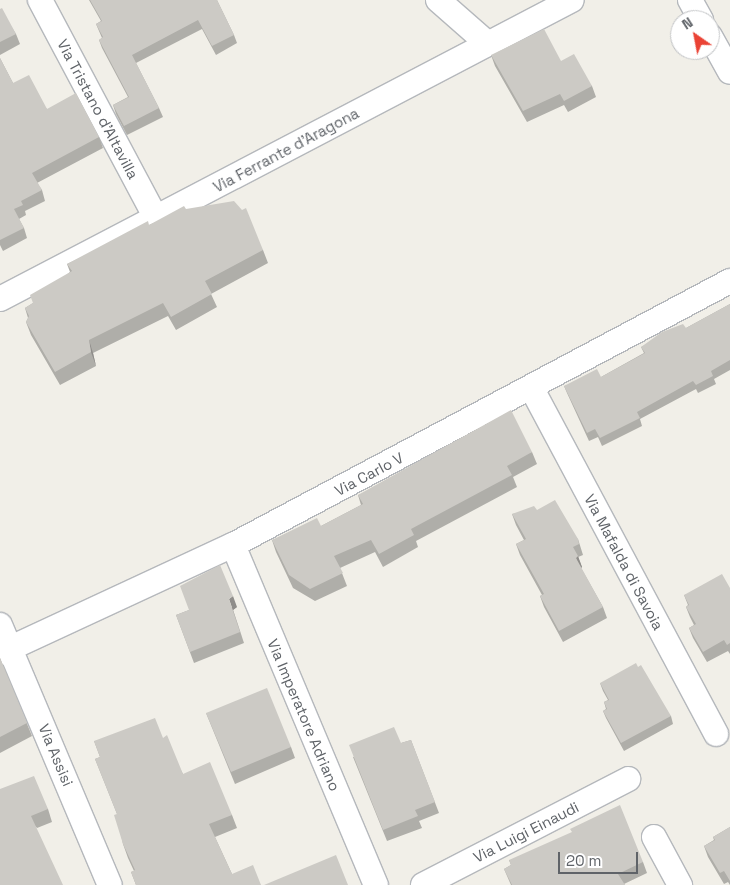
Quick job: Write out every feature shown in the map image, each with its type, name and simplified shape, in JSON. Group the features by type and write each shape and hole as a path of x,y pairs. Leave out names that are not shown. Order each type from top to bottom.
{"street":[{"name":"Via Tristano d'Altavilla","path":"40,0 156,218"},
{"path":"438,0 488,44"},
{"name":"Via Ferrante d'Aragona","path":"0,299 572,0"},
{"path":"720,54 730,72"},
{"name":"Via Carlo V","path":"6,650 233,545 532,389 730,281"},
{"name":"Via Mafalda di Savoia","path":"532,389 716,734"},
{"name":"Via Imperatore Adriano","path":"233,545 376,885"},
{"name":"Via Assisi","path":"0,625 6,650 110,885"},
{"name":"Via Luigi Einaudi","path":"423,885 628,780"},
{"path":"654,837 680,885"}],"building":[{"path":"90,0 217,0 234,35 212,46 198,20 132,55 159,108 124,126 113,105 129,97 99,40 103,37 96,24 102,21"},
{"path":"2,8 16,34 0,42 0,9"},
{"path":"544,29 561,61 574,54 592,86 564,101 560,94 523,111 491,55"},
{"path":"0,58 13,83 29,75 47,109 76,93 99,137 32,173 42,190 21,201 23,205 14,209 24,228 0,240"},
{"path":"234,201 242,210 246,208 263,250 205,281 212,294 171,317 163,303 89,340 91,352 55,372 26,322 29,316 25,308 33,303 30,295 72,271 67,264 148,221 149,225 184,206 186,209"},
{"path":"730,304 730,360 711,371 713,376 696,385 693,381 637,412 640,418 600,438 595,429 587,433 564,386 597,369 601,377 645,353 641,347 662,332 683,324 686,328"},
{"path":"511,410 532,452 507,466 512,475 411,529 414,535 379,554 371,540 334,556 343,573 310,589 289,575 272,540 317,518 321,526 363,504 358,495"},
{"path":"555,500 578,539 579,544 573,547 578,556 576,558 603,607 559,631 540,596 544,594 516,544 526,539 512,514 534,506 537,510"},
{"path":"220,565 233,596 229,599 240,632 190,652 176,615 189,610 180,586"},
{"path":"722,574 730,588 730,643 727,645 724,640 703,652 689,628 696,624 686,607 689,605 684,595"},
{"path":"0,658 27,723 0,737"},
{"path":"636,663 638,667 641,665 671,716 621,743 603,711 607,709 604,702 609,700 600,683"},
{"path":"267,688 291,747 231,772 206,713"},
{"path":"155,718 163,738 167,735 183,774 210,762 232,815 209,824 232,874 253,865 261,885 136,885 131,872 135,870 123,844 114,815 117,814 95,759 100,757 94,741"},
{"path":"394,727 401,743 411,740 435,802 415,810 418,816 383,830 349,745"},
{"path":"34,776 48,809 31,816 63,885 0,885 0,789"},
{"path":"620,805 643,862 618,874 625,885 512,885 504,869 511,865 509,860 572,832 570,829"},
{"path":"730,827 730,881 724,871 720,873 704,846 715,840 713,837"},
{"path":"336,855 348,885 264,885"}]}
